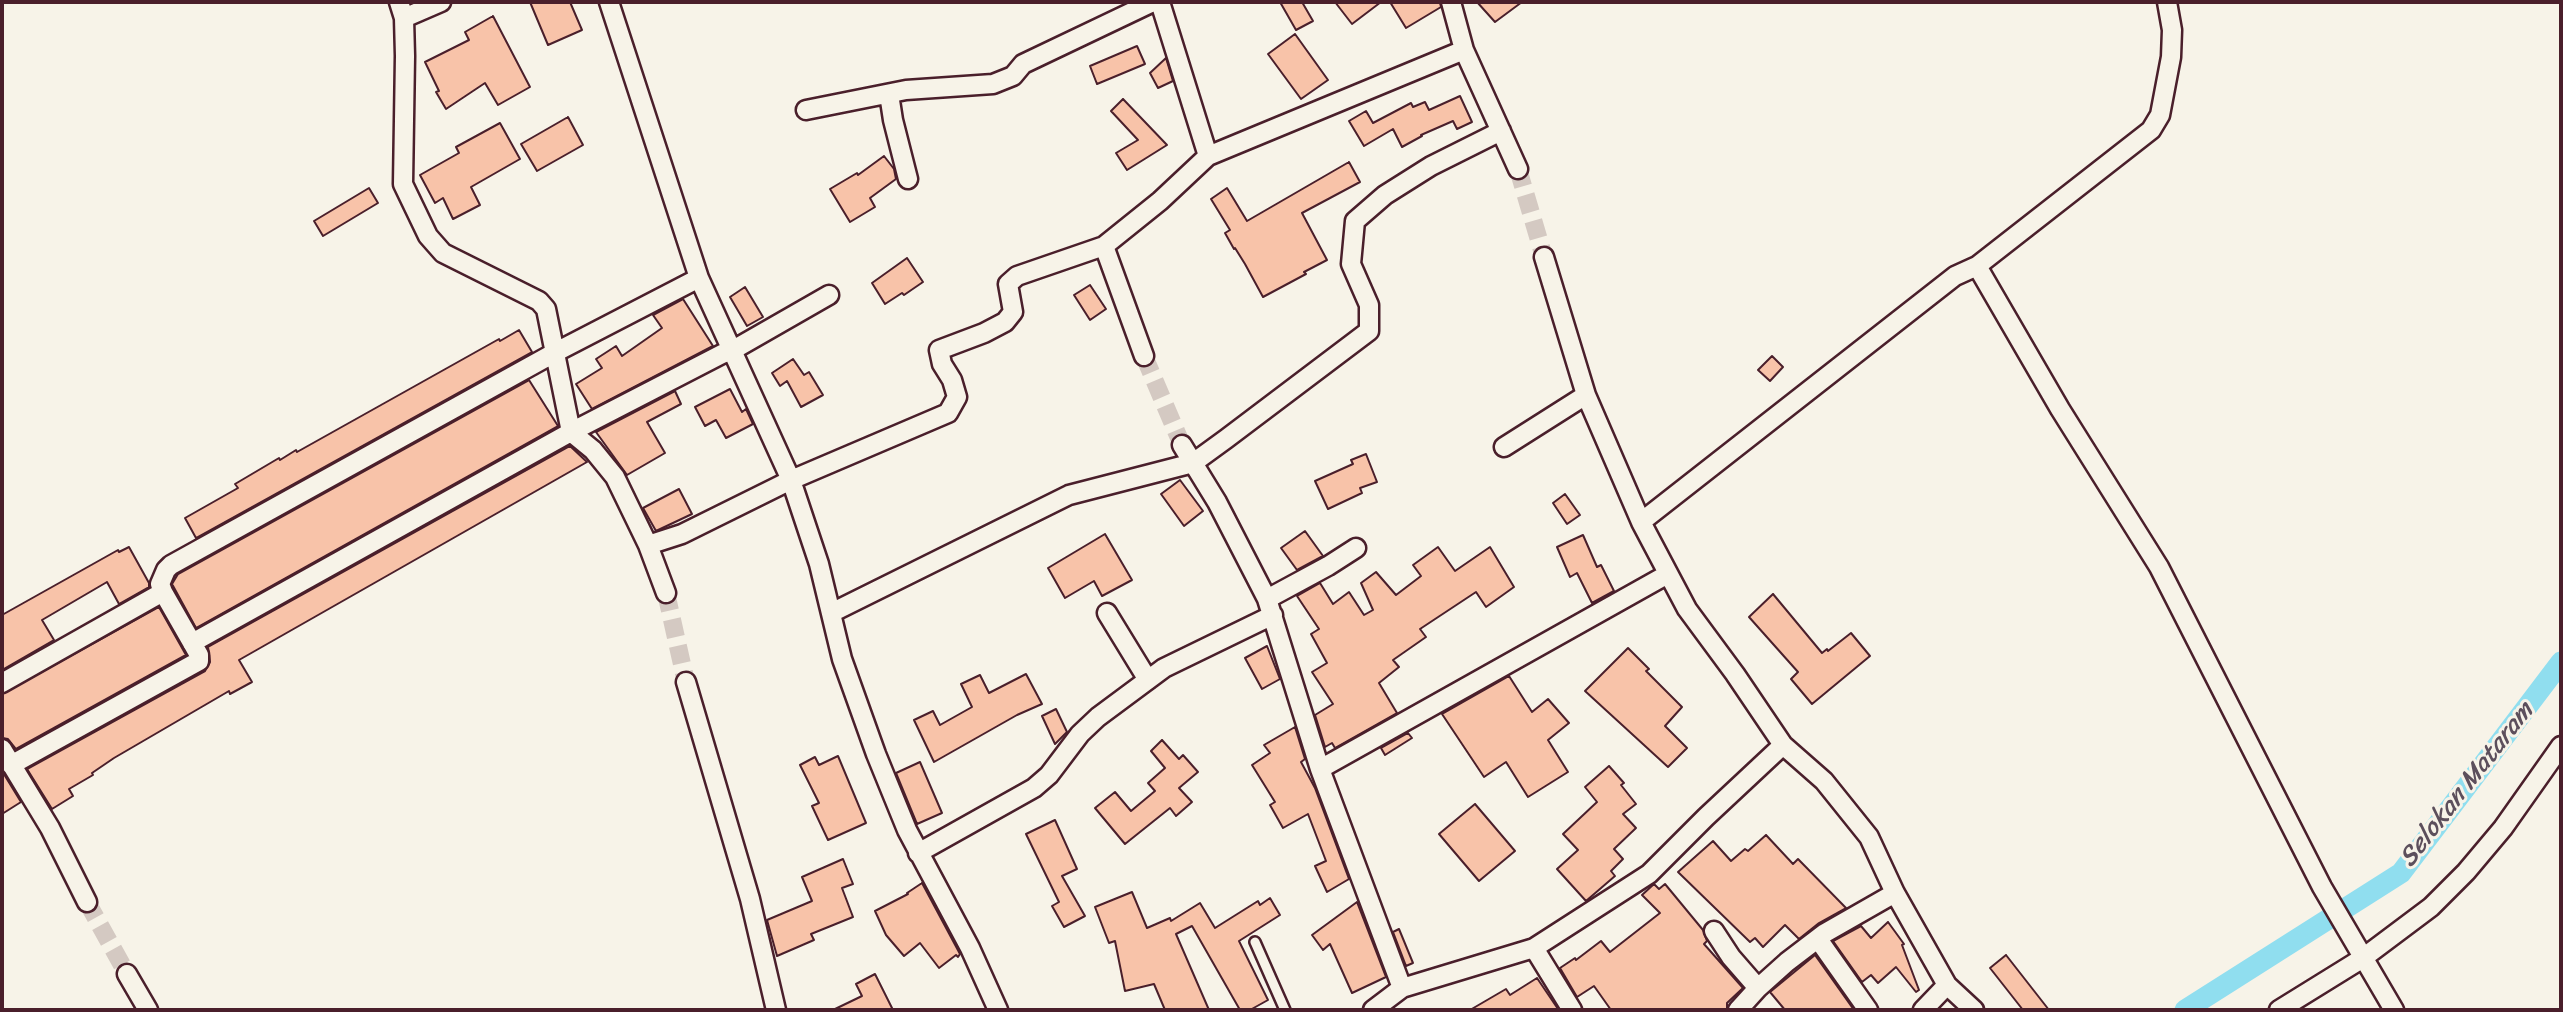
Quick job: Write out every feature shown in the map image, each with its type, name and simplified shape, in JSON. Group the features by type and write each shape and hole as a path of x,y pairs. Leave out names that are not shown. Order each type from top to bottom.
{"street":[{"path":"441,2 401,10 403,184 428,236 443,253 543,304 556,352 571,432 593,450 615,477 648,545 666,593"},
{"path":"609,2 699,278 791,480 819,564 842,659 876,754 918,853 970,948 998,1010"},
{"path":"806,110 906,90 993,84 1013,76 1023,64 1153,2"},
{"path":"1160,2 1208,156"},
{"path":"1451,2 1464,50 1518,169"},
{"path":"1641,522 1955,276 1976,266 2151,130 2160,115 2171,57 2172,30 2167,2"},
{"path":"648,545 682,534 791,480 948,414 957,397 952,380 942,365 940,351 1005,322 1013,312 1008,284 1017,276 1104,246 1160,201 1208,156 1464,50"},
{"path":"888,94 908,179"},
{"path":"831,613 1069,495 1193,463 1369,331 1368,305 1351,264 1355,221 1385,195 1431,166 1501,131"},
{"path":"1104,246 1144,356"},
{"path":"1544,257 1586,395 1641,522 1687,609 1783,746 1824,781 1869,837 1895,893 1947,985 1974,1010"},
{"path":"1976,266 2060,409 2159,567 2322,887 2394,1010"},
{"path":"87,902 50,828 7,757 199,661 199,655 160,584 166,570 556,352 699,278"},
{"path":"192,643 571,432 733,350 829,295"},
{"path":"1504,447 1586,395"},
{"path":"1182,445 1217,502 1270,607 1320,769 1402,988"},
{"path":"918,853 1034,788 1049,775 1080,734 1098,717 1164,668 1270,607 1356,548"},
{"path":"1320,769 1668,574"},
{"path":"2,683 163,592"},
{"path":"1107,613 1148,680"},
{"path":"686,682 750,899 776,1010"},
{"path":"1373,1010 1402,988 1534,948 1649,874 1783,746"},
{"path":"2279,1010 2358,951 2431,907 2466,872 2503,828 2561,746"},
{"path":"1738,1010 1758,988 1818,939 1895,893"},
{"path":"1714,931 1731,957 1758,988"},
{"path":"1818,939 1868,1010"},
{"path":"1534,948 1572,1010"},
{"path":"127,974 148,1010"},
{"path":"1923,1010 1947,985"}],"lane":[{"path":"1255,942 1285,1010"}],"building":[{"path":"530,2 570,2 582,30 548,45"},
{"path":"1280,2 1302,2 1313,21 1296,30"},
{"path":"1335,2 1381,2 1352,24"},
{"path":"1390,2 1440,2 1441,7 1406,28"},
{"path":"1477,2 1522,2 1495,22"},
{"path":"493,16 530,87 498,105 485,83 446,109 436,92 439,91 425,62 469,40 465,32"},
{"path":"1295,34 1328,80 1301,99 1268,54"},
{"path":"1137,46 1145,64 1097,84 1090,66"},
{"path":"1166,58 1173,81 1158,88 1150,73"},
{"path":"1460,96 1472,122 1457,129 1453,121 1402,147 1393,129 1364,146 1349,121 1366,111 1373,123 1411,103 1413,107 1425,102 1429,110"},
{"path":"1123,99 1167,145 1127,170 1116,153 1138,140 1111,111"},
{"path":"568,117 583,145 537,171 521,144"},
{"path":"500,123 520,159 471,187 480,205 453,219 443,198 435,203 420,175 459,153 456,147"},
{"path":"884,156 894,169 896,179 870,198 875,207 850,222 830,189 857,173 858,175"},
{"path":"1349,162 1360,182 1302,213 1327,260 1263,297 1225,233 1230,230 1211,199 1227,188 1247,221"},
{"path":"369,188 378,203 323,236 314,221"},
{"path":"907,258 923,282 885,304 872,283"},
{"path":"1090,285 1106,309 1090,320 1074,295"},
{"path":"745,287 763,317 747,326 730,297"},
{"path":"683,299 713,346 592,409 576,384 602,368 596,359 616,346 622,356 662,328 653,315"},
{"path":"519,330 532,352 196,538 185,518 238,488 235,484"},
{"path":"1772,356 1783,367 1770,381 1758,370"},
{"path":"793,359 804,375 809,372 823,395 801,407 787,381 780,386 772,373"},
{"path":"529,380 558,426 196,628 172,584 178,574"},
{"path":"730,389 742,412 746,409 753,424 726,438 716,420 705,426 695,407"},
{"path":"675,391 681,404 647,422 665,453 627,475 596,432"},
{"path":"570,446 587,462 239,660 252,682 230,694 229,691 114,758 69,789 73,796 52,809 27,769 205,671 210,662 208,647"},
{"path":"1366,454 1377,482 1360,488 1362,493 1328,509 1315,481 1353,464 1351,460"},
{"path":"1180,480 1203,511 1184,526 1161,494"},
{"path":"679,489 692,514 656,531 643,508"},
{"path":"1565,494 1580,515 1567,524 1553,503"},
{"path":"1305,531 1323,556 1297,570 1281,548"},
{"path":"1105,534 1132,580 1102,596 1094,581 1065,598 1048,568"},
{"path":"1583,535 1597,567 1601,565 1614,591 1592,603 1577,573 1570,577 1557,547"},
{"path":"129,547 149,587 119,604 107,582 42,620 54,640 2,670 2,615 118,550 119,552"},
{"path":"1438,547 1455,571 1490,547 1514,587 1486,607 1476,592 1420,629 1426,637 1393,660 1399,667 1379,683 1397,713 1335,748 1332,743 1325,747 1315,715 1333,704 1312,672 1327,663 1311,634 1319,629 1297,596 1320,583 1333,604 1349,592 1364,615 1373,610 1361,583 1376,572 1396,595 1421,576 1413,565"},
{"path":"1773,594 1822,653 1851,633 1870,656 1812,704 1791,679 1798,672 1749,617"},
{"path":"159,607 186,655 16,749 8,739 2,738 2,694"},
{"path":"1267,646 1280,679 1262,689 1245,658"},
{"path":"1628,648 1649,669 1646,671 1682,707 1665,726 1687,748 1668,767 1585,691"},
{"path":"1026,674 1042,704 1017,715 934,762 914,720 933,711 940,725 972,707 961,684 980,675 989,693"},
{"path":"1509,676 1532,712 1548,699 1569,723 1548,740 1568,772 1528,797 1506,762 1484,777 1442,714"},
{"path":"1056,709 1067,732 1055,744 1042,716"},
{"path":"1295,727 1305,759 1301,762 1315,788 1349,879 1327,892 1315,866 1326,861 1308,814 1283,828 1270,805 1275,802 1252,765 1270,753 1264,745"},
{"path":"1408,733 1412,738 1385,755 1381,748"},
{"path":"1162,740 1179,759 1183,755 1198,772 1179,788 1192,802 1176,816 1170,808 1125,844 1095,808 1115,792 1131,811 1155,791 1148,783 1165,768 1151,751"},
{"path":"838,756 866,823 828,840 812,806 819,803 800,765 815,757 819,765"},
{"path":"920,762 942,813 917,824 896,773"},
{"path":"1609,766 1624,783 1621,785 1636,804 1623,814 1636,828 1614,849 1623,859 1611,871 1615,876 1586,901 1557,869 1578,850 1563,834 1597,802 1585,787"},
{"path":"2,771 21,802 2,814"},
{"path":"1475,804 1515,851 1479,881 1439,834"},
{"path":"1055,820 1077,869 1062,876 1085,916 1064,927 1052,906 1059,902 1026,834"},
{"path":"1766,835 1793,864 1798,859 1846,908 1819,923 1799,939 1785,925 1763,947 1755,938 1750,942 1678,872 1713,841 1731,861 1745,849 1748,851"},
{"path":"843,859 853,884 842,888 853,917 811,934 814,940 777,956 767,920 812,901 802,877"},
{"path":"922,883 960,954 939,968 920,943 904,956 886,935 875,911 908,894"},
{"path":"1654,884 1659,889 1665,884 1703,930 1707,941 1704,944 1743,988 1727,1003 1727,1010 1611,1010 1594,986 1577,997 1560,968 1575,958 1576,960 1601,941 1610,952 1660,913 1642,895"},
{"path":"1132,892 1147,928 1170,918 1171,921 1200,903 1215,928 1258,901 1260,905 1270,898 1280,915 1239,941 1268,1000 1250,1010 1240,1010 1192,926 1176,934 1209,1010 1165,1010 1154,984 1125,991 1115,941 1109,943 1095,907"},
{"path":"1357,902 1386,977 1352,993 1330,944 1323,950 1312,935"},
{"path":"1888,922 1904,944 1902,945 1919,990 1916,992 1896,967 1878,983 1871,975 1862,982 1833,941 1861,926 1871,938"},
{"path":"1399,929 1413,963 1406,966 1393,932"},
{"path":"1815,955 1854,1010 1785,1010 1770,992"},
{"path":"2006,955 2049,1010 2023,1010 1990,968"},
{"path":"875,974 893,1010 833,1010 862,996 856,984"},
{"path":"1537,978 1557,1010 1470,1010 1506,989 1510,995"}],"waterway":[{"name":"Selokan Mataram","path":"2185,1010 2401,873 2561,662"}],"tunnel":[{"path":"1518,169 1544,257"},
{"path":"1144,356 1182,445"},
{"path":"666,593 686,682"},
{"path":"87,902 127,974"}]}
